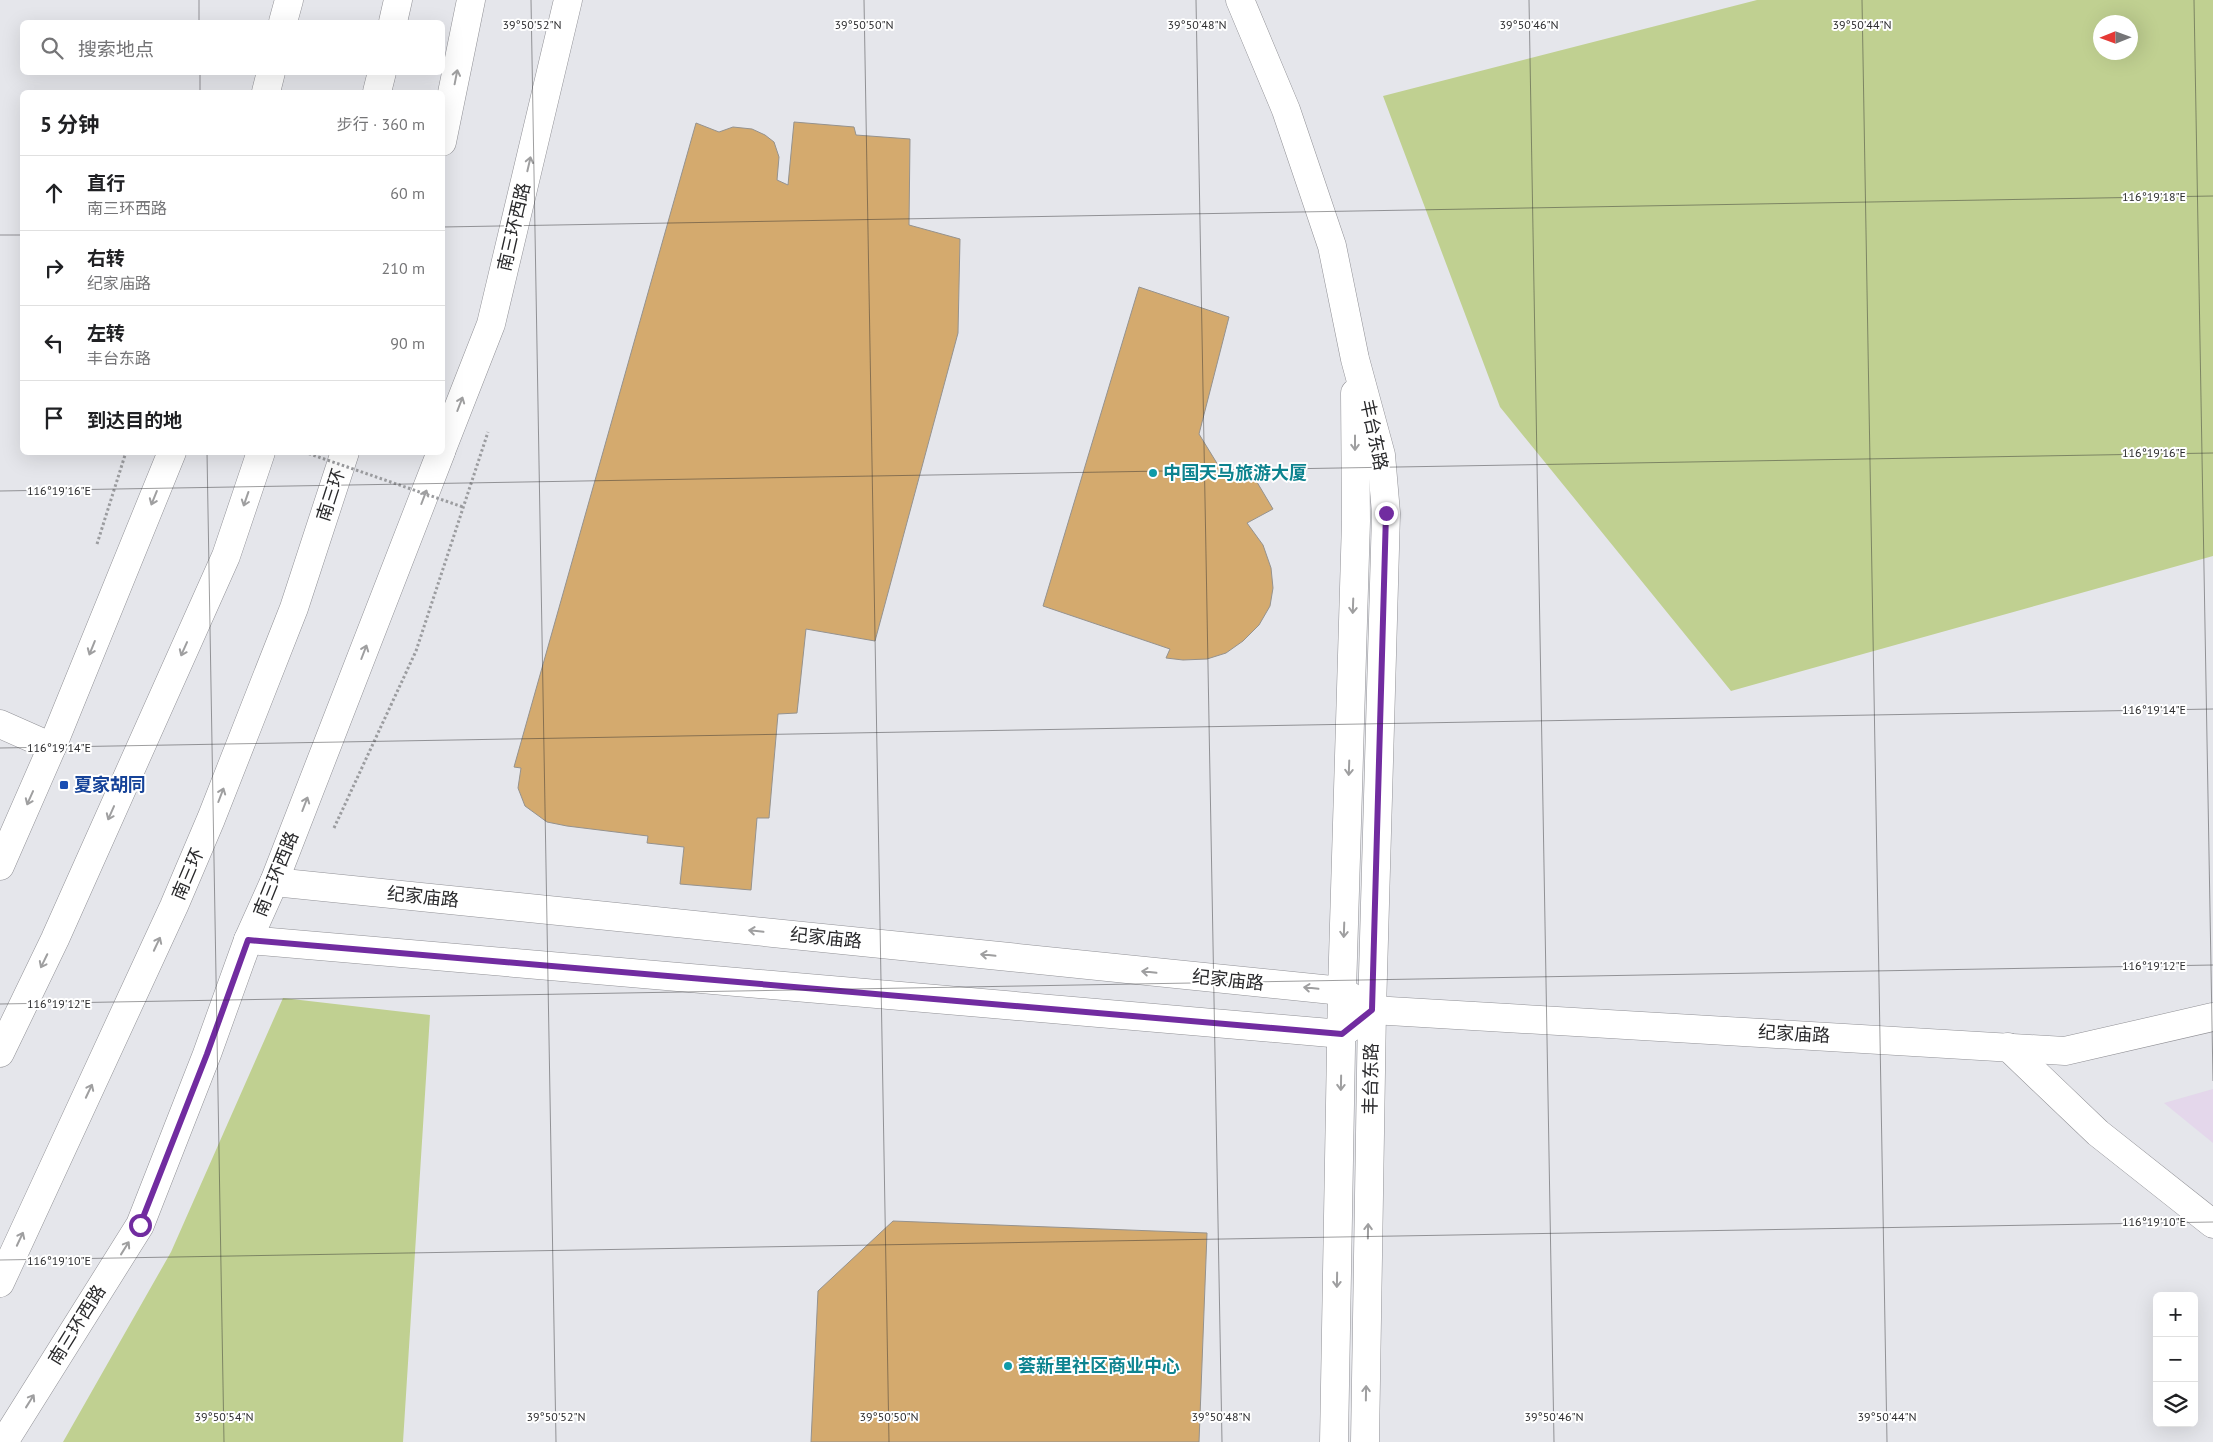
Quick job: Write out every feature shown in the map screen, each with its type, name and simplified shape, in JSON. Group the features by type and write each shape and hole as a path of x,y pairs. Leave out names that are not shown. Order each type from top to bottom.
{"main road":[{"path":"283,20 288,0"},
{"path":"393,20 398,0"},
{"path":"445,127 471,0"},
{"name":"南三环西路","path":"445,443 491,324 568,0"},
{"name":"丰台东路","path":"1240,0 1286,110 1332,246 1355,359 1381,455 1386,513 1372,1010 1365,1442"},
{"path":"266,90 270,75"},
{"path":"378,90 381,75"},
{"name":"丰台东路","path":"1334,1442 1342,991 1356,521 1355,359"},
{"path":"0,866 52,748 171,455"},
{"path":"0,1053 55,939 226,556 261,455"},
{"name":"南三环","path":"0,1283 174,906 212,818 294,608 344,455"},
{"name":"南三环西路","path":"4,1442 140,1225 207,1054 248,940 274,882 440,455"},
{"path":"0,724 52,748"},
{"name":"纪家庙路","path":"274,882 1342,991 1372,1010 2065,1051 2213,1017"},
{"path":"248,940 1342,1034 1372,1010"},
{"path":"2008,1047 2098,1133 2213,1224"}],"path":[{"path":"334,828 416,651 488,432"},
{"path":"96,547 125,455"},
{"path":"313,455 463,507"}],"shaded area":[{"path":"2213,1089 2213,1143 2164,1103"}],"green space":[{"path":"1757,0 2213,0 2213,556 1731,691 1500,407 1383,96"},
{"path":"283,998 430,1015 403,1442 63,1442 171,1252"}],"building":[{"path":"794,122 854,127 856,135 910,139 909,225 960,239 958,333 875,641 806,629 797,713 778,714 769,818 757,818 751,890 680,884 684,847 647,843 648,836 547,822 525,806 518,788 521,768 514,767 696,123 719,132 733,127 752,129 765,135 774,142 779,157 777,180 788,185"},
{"name":"中国天马旅游大厦","path":"1139,287 1229,317 1199,434 1226,478 1248,467 1273,509 1247,523 1263,545 1271,568 1273,588 1270,606 1259,625 1243,641 1226,653 1207,659 1183,660 1166,658 1170,649 1043,606"},
{"name":"荟新里社区商业中心","path":"893,1221 1207,1233 1199,1442 811,1442 818,1291"}],"place":[{"name":"中国天马旅游大厦","path":"1153,473"},
{"name":"夏家胡同","path":"64,785"},
{"name":"荟新里社区商业中心","path":"1008,1366"}],"route":[{"path":"140,1225 207,1054 248,940 1342,1034 1372,1010 1386,513"}]}
